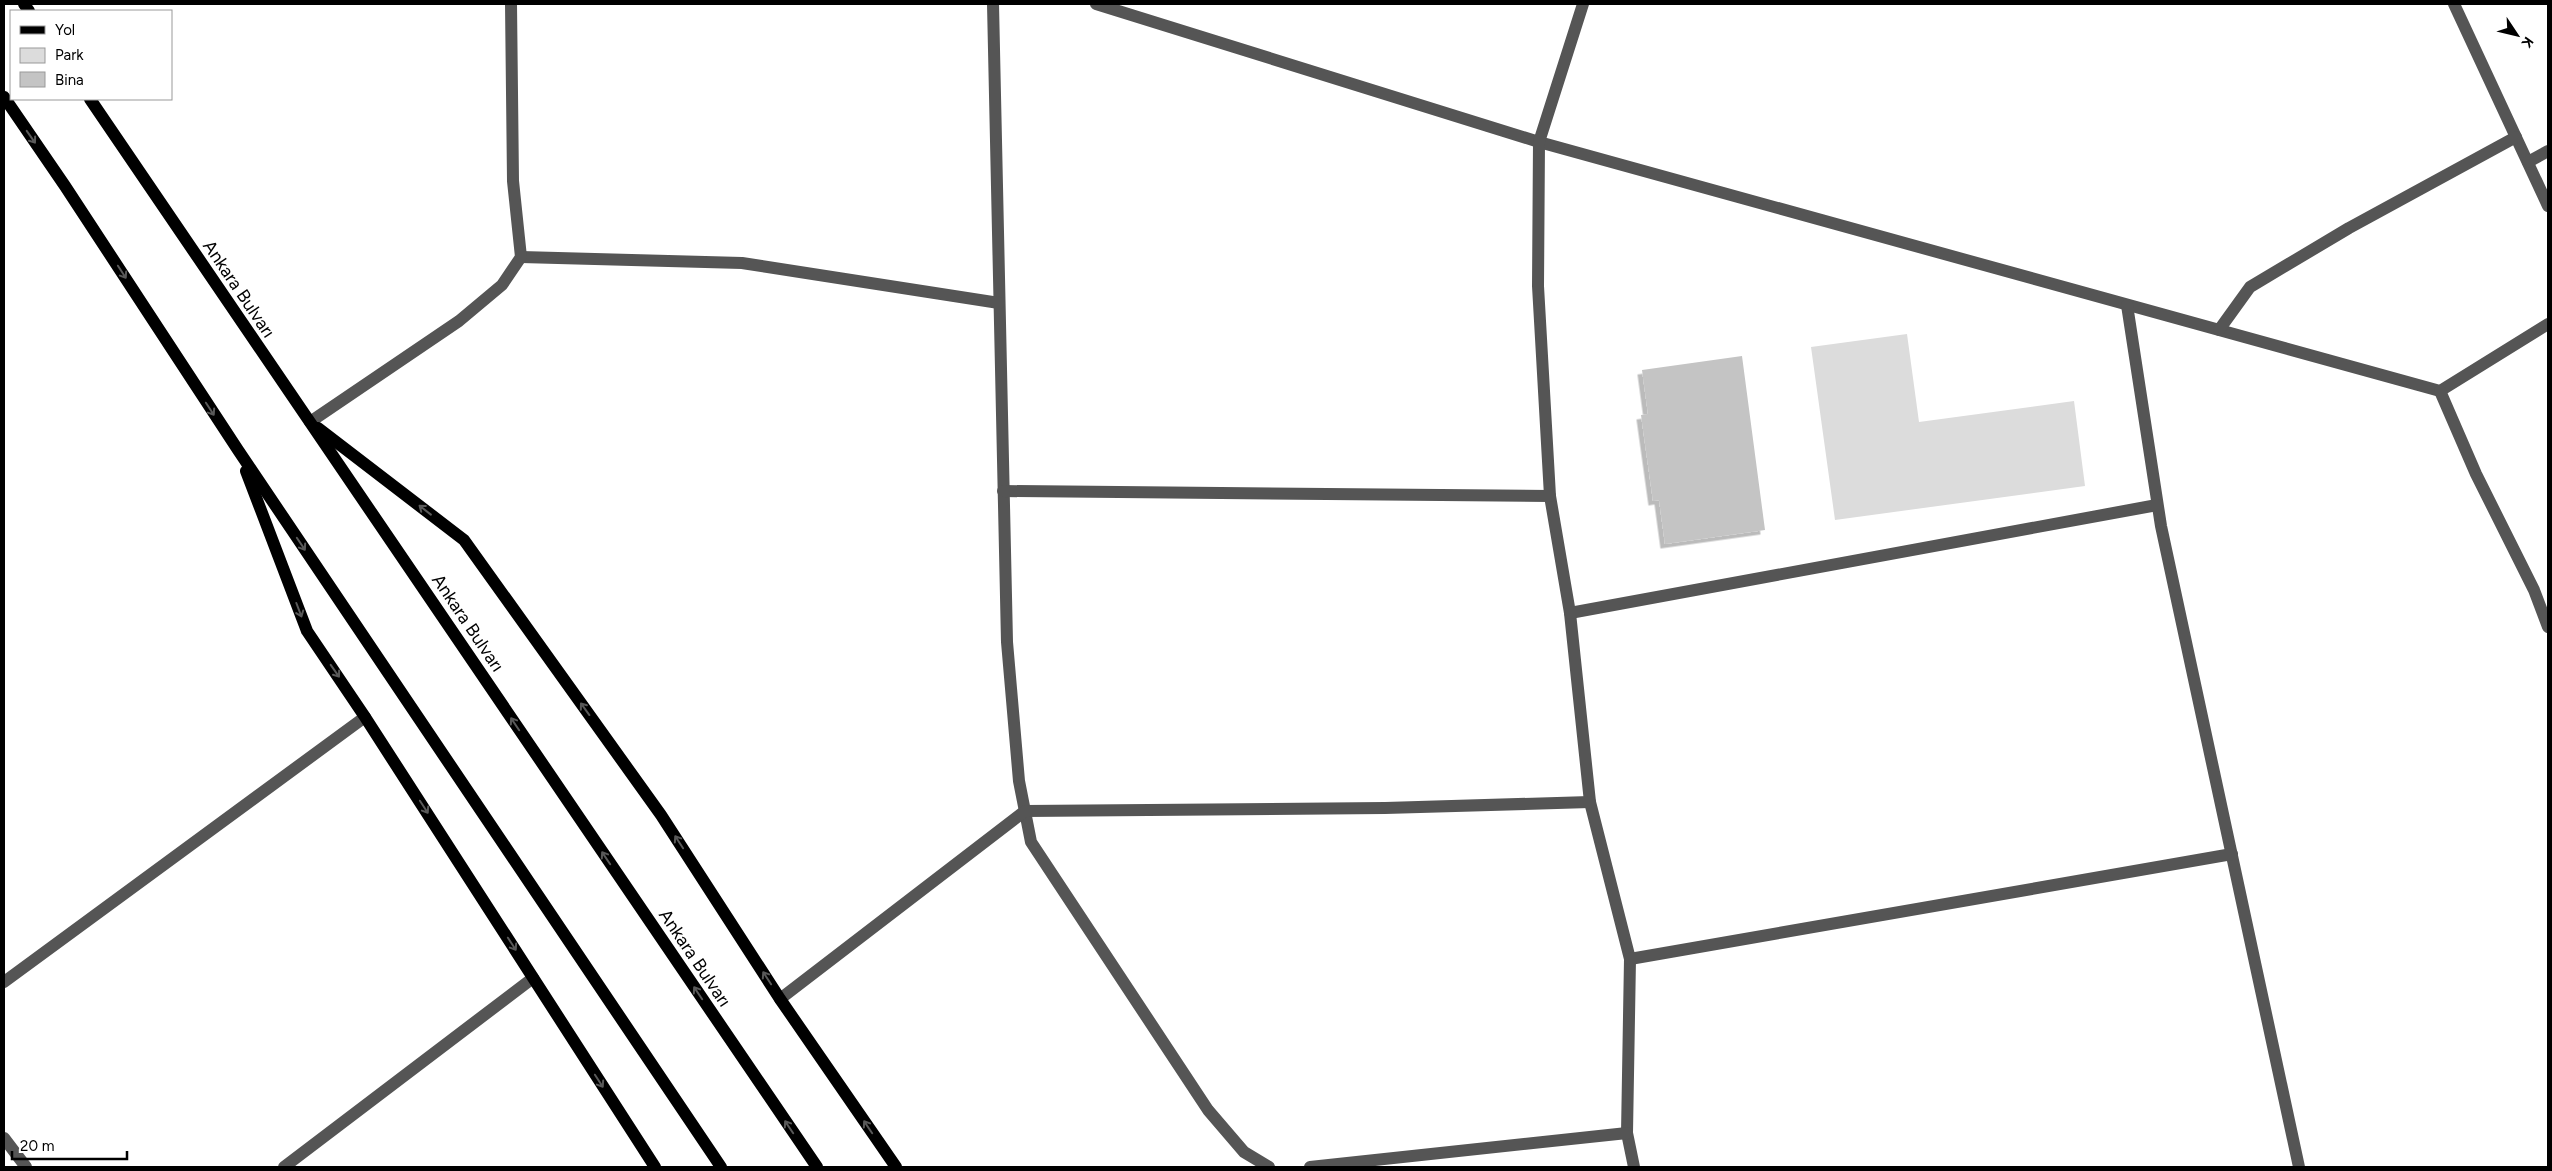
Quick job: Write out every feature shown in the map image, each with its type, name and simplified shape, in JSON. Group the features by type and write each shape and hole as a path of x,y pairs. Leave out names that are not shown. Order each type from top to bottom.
{"main road":[{"path":"4,97 65,186 238,450 721,1167"},
{"name":"Ankara Bulvarı","path":"91,100 817,1167"},
{"path":"310,422 464,540 661,815 780,999 896,1167"},
{"path":"238,450 307,631 366,717 655,1167"}],"street":[{"path":"310,422 459,321 502,285 521,257 513,181 511,4"},
{"path":"993,4 1007,642 1019,781 1032,842 1208,1110 1244,1152 1269,1167"},
{"path":"1096,4 1539,142 2440,391 2548,324"},
{"path":"1582,4 1539,142 1538,286 1550,496 1570,613 1590,802 1630,959 1627,1133 1634,1167"},
{"path":"2454,4 2548,206"},
{"path":"2219,330 2250,287 2349,228 2516,136"},
{"path":"2528,162 2548,151"},
{"path":"521,257 742,263 999,303"},
{"path":"2127,305 2158,505 2299,1167"},
{"path":"2440,391 2476,474 2534,590 2548,627"},
{"path":"1003,491 1550,496"},
{"path":"1570,613 2158,505"},
{"path":"4,982 366,717"},
{"path":"780,999 1026,811 1385,808 1590,802"},
{"path":"1630,959 2232,854"},
{"path":"284,1167 533,978"},
{"path":"1310,1167 1627,1133"},
{"path":"4,1138 26,1167"}],"green space":[{"path":"1907,334 1919,422 2074,401 2085,486 1835,520 1811,347"}],"building":[{"path":"1742,356 1765,530 1665,544 1659,500 1653,501 1641,415 1648,414 1642,370"}]}
